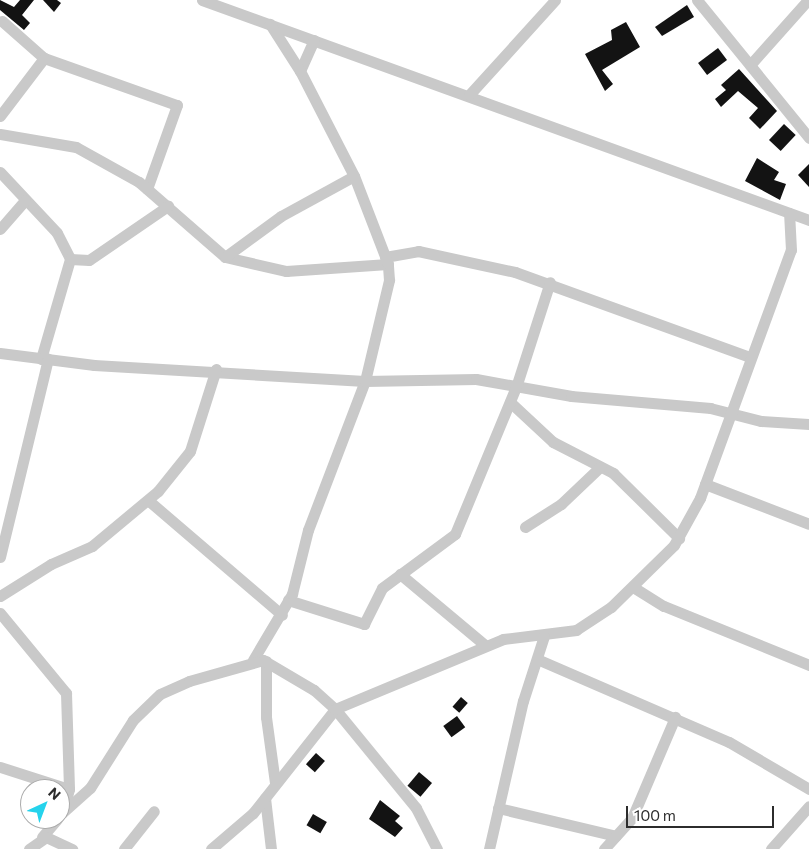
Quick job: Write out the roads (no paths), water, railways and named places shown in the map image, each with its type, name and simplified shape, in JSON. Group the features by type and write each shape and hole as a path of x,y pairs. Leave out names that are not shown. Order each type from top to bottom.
{"street":[{"path":"202,0 469,95 809,220"},
{"path":"469,95 555,0"},
{"path":"697,0 750,66 807,132"},
{"path":"750,66 808,0"},
{"path":"2,21 44,58 177,105 148,190"},
{"path":"253,660 282,615 288,600 305,537 365,381 389,280 387,260 354,176 300,71 270,24"},
{"path":"300,71 314,40"},
{"path":"0,116 44,58"},
{"path":"0,134 76,147 148,190 225,257 286,271 387,260 429,252 550,282 750,357"},
{"path":"0,172 57,233 70,259 44,359 0,557"},
{"path":"225,257 281,216 354,176"},
{"path":"0,229 25,200"},
{"path":"70,259 89,260 168,206"},
{"path":"211,849 265,798 335,708 485,645 576,630 633,587 679,538 705,484 750,357 791,250 788,213"},
{"path":"288,600 361,624 382,588 455,534 510,402 550,282"},
{"path":"0,353 44,359 216,369 365,381 476,379 516,384 571,396 732,412 761,421 809,424"},
{"path":"0,596 51,564 92,546 149,501 190,451 216,369"},
{"path":"510,402 552,442 617,477 679,538"},
{"path":"524,527 561,504 600,467"},
{"path":"705,484 809,524"},
{"path":"149,501 282,615"},
{"path":"400,574 485,645"},
{"path":"633,587 664,606 809,665"},
{"path":"0,613 66,692 69,779"},
{"path":"490,849 498,808 544,636"},
{"path":"537,659 675,717 809,789"},
{"path":"70,805 90,788 146,704 188,681 253,660 266,661 314,690 335,708 416,808 437,849"},
{"path":"266,661 266,717 275,783"},
{"path":"604,849 632,818 675,717"},
{"path":"0,767 38,779"},
{"path":"265,798 271,849"},
{"path":"771,849 809,806"},
{"path":"498,808 616,836"},
{"path":"124,849 154,811"},
{"path":"29,849 48,829"},
{"path":"42,837 72,849"}]}
